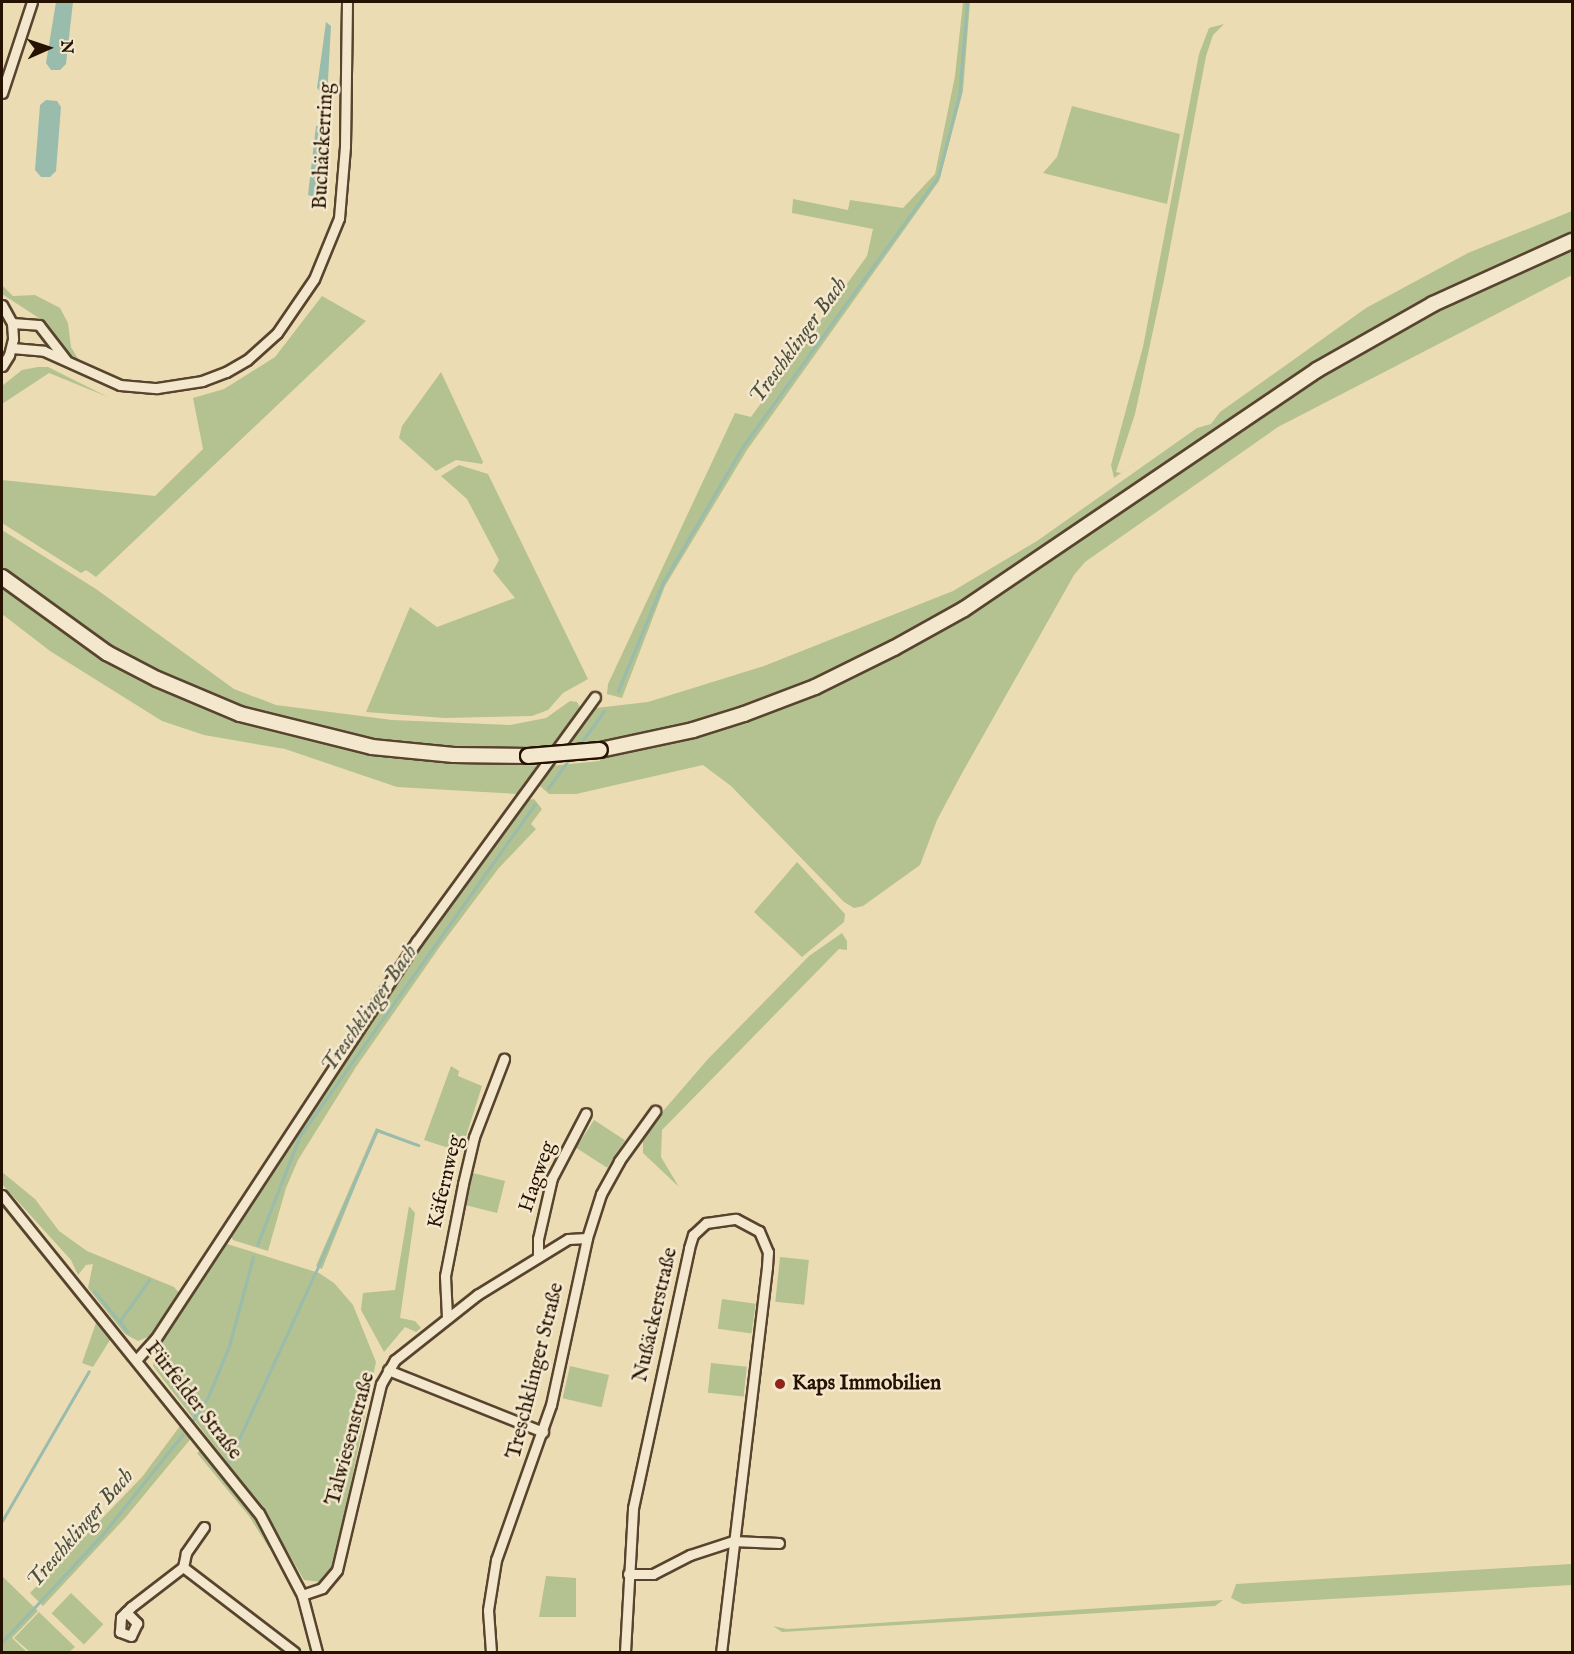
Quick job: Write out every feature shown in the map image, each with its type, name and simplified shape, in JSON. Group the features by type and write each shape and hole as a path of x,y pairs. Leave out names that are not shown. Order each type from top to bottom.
{"main road":[{"path":"2,577 107,653 157,679 240,714 372,747 454,755 528,756 600,750 693,730 744,714 815,687 894,648 964,609 1317,370 1433,304 1572,241"}],"street":[{"path":"2,93 32,2"},
{"name":"Buchäckerring","path":"12,348 44,351 120,385 177,386 210,378 247,360 287,320 327,257 339,218 345,147 347,2"},
{"path":"2,305 12,323 12,348 2,366"},
{"name":"Buchäckerring","path":"12,323 39,325 68,362"},
{"path":"137,1359 156,1338 417,941 595,697"},
{"name":"Käfernweg","path":"447,1317 445,1276 460,1196 474,1137 504,1059"},
{"name":"Treschklinger Straße","path":"490,1653 488,1610 496,1560 543,1432 587,1238 602,1194 619,1161 655,1111"},
{"name":"Hagweg","path":"538,1257 538,1239 552,1178 586,1113"},
{"name":"Fürfelder Straße","path":"2,1195 137,1359 259,1513 302,1595 317,1653"},
{"name":"Nußäckerstraße","path":"625,1653 633,1508 689,1248 693,1235 706,1223 736,1219 759,1231 768,1252 721,1653"},
{"name":"Talwiesenstraße","path":"302,1595 322,1588 337,1570 381,1384 388,1370 411,1345 447,1317 568,1239 587,1238"},
{"path":"388,1370 543,1432"},
{"path":"126,1612 183,1567 186,1553 204,1527"},
{"path":"628,1574 653,1574 690,1555 733,1541 778,1543"},
{"path":"183,1567 294,1653"}],"green space":[{"path":"963,2 970,2 963,91 939,181 747,450 665,586 622,698 607,694 608,684 735,413 751,417 867,256 873,229 792,213 793,199 848,210 850,200 903,208 935,174 955,76"},
{"path":"1224,24 1213,35 1206,56 1164,280 1135,414 1116,472 1121,473 1193,423 1114,478 1111,465 1143,347 1199,54 1209,28"},
{"path":"1072,106 1180,134 1167,204 1043,173 1057,157"},
{"path":"1572,211 1572,233 1430,298 1315,364 962,604 893,643 787,693 692,724 610,742 567,745 596,708 648,702 764,666 953,591 1037,541 1197,428 1211,424 1220,412 1366,308 1468,253"},
{"path":"1572,248 1572,275 1278,427 1085,562 1074,575 961,775 937,820 920,865 863,906 854,908 844,902 731,786 703,765 576,794 549,794 540,786 551,766 600,761 600,757 710,733 857,675 984,605 1327,372 1437,309"},
{"path":"2,285 13,296 35,295 60,308 68,323 71,347 81,364 62,348 45,322 2,294"},
{"path":"322,296 366,321 96,577 86,570 81,573 2,523 2,480 155,496 203,449 193,398 224,389 275,357"},
{"path":"48,367 108,397 49,373 2,404 2,386 22,370"},
{"path":"441,372 482,464 456,460 436,471 399,438 402,426"},
{"path":"459,465 488,474 588,679 563,693 548,710 532,716 444,718 366,712 410,607 437,627 515,598 493,571 499,560 467,499 441,476"},
{"path":"2,530 96,589 234,689 276,705 392,720 510,725 546,718 570,701 577,702 581,709 553,747 531,750 426,748 287,721 206,693 109,647 2,569"},
{"path":"2,587 65,633 165,690 273,732 371,754 540,766 518,794 397,787 285,749 204,735 162,721 50,651 2,614"},
{"path":"534,799 542,809 531,824 536,829 498,869 441,945 356,1067 298,1160 286,1188 268,1251 233,1240 231,1236 279,1158 440,914 526,800"},
{"path":"797,862 845,914 844,922 802,957 754,912"},
{"path":"842,933 847,941 847,950 839,949 662,1130 661,1157 679,1187 643,1153 643,1142 657,1118 708,1059 809,956"},
{"path":"451,1066 459,1071 458,1076 482,1086 461,1152 424,1140"},
{"path":"594,1120 625,1140 607,1168 576,1148"},
{"path":"376,1128 418,1147 377,1132 322,1269 316,1266"},
{"path":"2,1172 35,1199 59,1231 87,1251 174,1287 180,1294 153,1335 138,1341 125,1334 88,1288 93,1264 86,1265 78,1275 71,1260 2,1184"},
{"path":"473,1173 505,1181 497,1213 465,1205"},
{"path":"2,1199 193,1436 125,1518 43,1606 30,1593 142,1477 180,1426 110,1340 93,1367 82,1363 96,1323 2,1207"},
{"path":"409,1206 415,1213 400,1318 415,1321 421,1328 416,1332 405,1327 384,1352 361,1310 363,1293 395,1290"},
{"path":"224,1243 319,1273 334,1283 353,1305 376,1362 335,1561 322,1582 304,1580 264,1511 153,1366 155,1349"},
{"path":"780,1257 809,1260 804,1305 775,1302"},
{"path":"722,1299 756,1304 751,1333 718,1329"},
{"path":"711,1363 747,1367 744,1397 708,1393"},
{"path":"570,1366 609,1375 602,1407 563,1398"},
{"path":"202,1449 257,1517 273,1544 269,1548 249,1516 197,1453"},
{"path":"1572,1564 1572,1585 1243,1604 1231,1598 1236,1584"},
{"path":"2,1576 38,1611 12,1638 27,1652 2,1652"},
{"path":"546,1576 576,1578 576,1617 539,1617"},
{"path":"71,1593 103,1624 84,1644 52,1613"},
{"path":"1223,1600 1215,1606 782,1632 773,1626 787,1629"},
{"path":"39,1612 75,1647 69,1652 30,1652 14,1638"}],"shaded area":[{"path":"56,2 73,2 66,64 60,70 51,70 46,63"},
{"path":"326,22 331,26 327,98 317,88"},
{"path":"46,100 57,101 61,107 56,171 50,177 41,177 35,170 40,105"},
{"path":"316,126 326,127 328,132 322,199 308,195"}],"waterway":[{"name":"Treschklinger Bach","path":"618,691 663,582 743,446 938,177 959,96 967,2"},
{"name":"Treschklinger Bach","path":"577,748 604,711"},
{"name":"Treschklinger Bach","path":"548,788 570,758"},
{"name":"Treschklinger Bach","path":"257,1245 299,1137 535,804"},
{"path":"317,1269 377,1130 418,1145"},
{"name":"Treschklinger Bach","path":"193,1420 208,1397 229,1346 253,1257"},
{"path":"228,1463 316,1271"},
{"path":"119,1322 149,1280"},
{"path":"94,1291 128,1332"},
{"path":"160,1368 196,1415"},
{"path":"2,1521 89,1371"},
{"name":"Treschklinger Bach","path":"2,1642 102,1535 183,1434"}],"place":[{"name":"Kaps Immobilien","path":"780,1384"}]}
